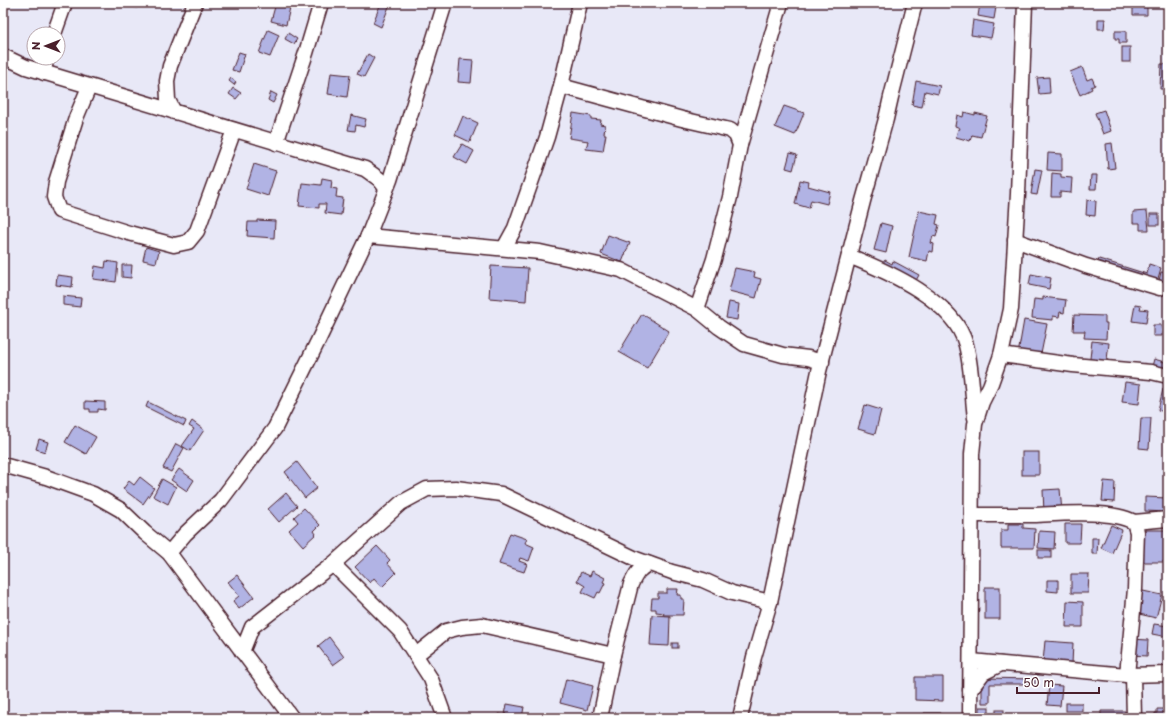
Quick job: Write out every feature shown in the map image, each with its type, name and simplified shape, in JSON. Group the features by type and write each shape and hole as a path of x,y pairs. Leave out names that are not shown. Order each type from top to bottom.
{"street":[{"path":"57,26 65,3"},
{"path":"174,112 168,100 167,81 170,66 195,3"},
{"path":"276,143 321,3"},
{"path":"169,553 185,534 221,500 275,428 368,236 386,188 445,3"},
{"path":"504,248 515,228 547,137 561,86 580,3"},
{"path":"697,309 714,259 730,197 740,145 781,3"},
{"path":"740,718 754,657 770,602 822,362 915,3"},
{"path":"970,718 972,454 976,424 982,402 990,386 1001,355 1011,309 1018,194 1025,3"},
{"path":"3,56 26,67 44,73 365,169 379,179 386,188"},
{"path":"44,73 45,66"},
{"path":"561,86 682,119 730,130 736,135 740,145"},
{"path":"89,87 76,118 56,182 54,197 56,206 59,211 130,233 174,245 188,242 197,231 234,130"},
{"path":"368,236 540,252 621,270 697,309 719,327 744,344 782,355 808,358 822,362"},
{"path":"1015,240 1086,266 1160,288"},
{"path":"849,256 876,267 912,286 944,310 955,321 966,346 976,424"},
{"path":"1001,355 1073,365 1151,372 1168,376"},
{"path":"3,465 46,477 93,494 121,510 169,553 292,718"},
{"path":"227,632 252,627 333,564 401,503 427,489 456,488 501,494 650,564 672,572 703,580 732,593 770,602"},
{"path":"972,515 1089,513 1119,517 1134,522 1168,519"},
{"path":"1134,522 1136,532 1130,675 1134,718"},
{"path":"621,551 630,565 631,584"},
{"path":"333,564 400,631 431,679 444,718"},
{"path":"600,718 613,655 631,584 641,567 650,564"},
{"path":"416,655 446,631 462,626 482,625 613,655"},
{"path":"242,652 252,627"},
{"path":"971,661 1130,675 1168,674"},
{"path":"970,690 983,673 1002,664"}],"building":[{"path":"129,3 138,3 137,8 129,6"},
{"path":"235,3 245,3 244,7"},
{"path":"276,3 291,3 286,25 271,21"},
{"path":"381,3 390,4 381,27 373,23"},
{"path":"1125,3 1147,3 1147,15 1133,15 1133,4"},
{"path":"980,4 996,7 994,19 978,16"},
{"path":"1098,19 1105,19 1104,29 1098,29"},
{"path":"973,20 994,24 991,38 971,35"},
{"path":"268,30 279,35 270,57 259,53"},
{"path":"1115,31 1126,31 1126,43 1119,43 1119,39 1115,39"},
{"path":"288,33 297,39 294,44 285,39"},
{"path":"1122,47 1130,47 1130,62 1122,62"},
{"path":"239,52 245,54 239,72 232,70"},
{"path":"368,54 374,58 364,77 357,74"},
{"path":"460,59 473,60 471,83 458,82"},
{"path":"1161,64 1168,64 1168,89 1160,89"},
{"path":"1082,67 1087,80 1092,78 1095,85 1091,87 1092,89 1080,95 1070,72"},
{"path":"331,73 350,75 347,97 328,94"},
{"path":"1049,77 1050,93 1039,94 1037,78"},
{"path":"231,78 236,82 234,85 229,81"},
{"path":"916,81 940,86 938,94 925,91 922,107 912,105"},
{"path":"233,88 241,93 236,99 229,94"},
{"path":"271,92 277,95 273,103 268,100"},
{"path":"784,106 804,113 795,135 775,127"},
{"path":"1104,110 1111,131 1103,134 1095,113"},
{"path":"964,112 987,116 981,137 972,135 970,141 956,137 958,129 959,130 960,128 955,126 957,115 963,117"},
{"path":"573,113 591,116 591,119 601,120 600,124 605,125 604,134 606,134 603,151 586,149 588,141 569,138"},
{"path":"351,115 366,119 364,127 356,125 355,131 348,130"},
{"path":"463,116 478,123 470,142 455,135"},
{"path":"1112,143 1115,168 1108,169 1106,144"},
{"path":"462,144 474,151 467,164 454,157"},
{"path":"790,153 797,155 793,170 786,168"},
{"path":"1048,153 1062,154 1062,171 1047,170"},
{"path":"254,164 276,171 268,196 246,189"},
{"path":"1035,169 1042,170 1037,195 1031,194"},
{"path":"1052,173 1061,174 1061,177 1072,178 1071,193 1060,192 1060,197 1051,197"},
{"path":"1091,175 1097,175 1096,189 1090,189"},
{"path":"322,178 332,180 331,188 337,189 336,197 343,198 341,215 325,213 326,204 319,204 319,208 299,206 302,183 321,185"},
{"path":"800,180 809,182 808,186 830,192 827,204 811,200 809,208 795,204"},
{"path":"1087,200 1096,201 1095,216 1086,215"},
{"path":"919,211 938,215 936,224 939,225 936,237 933,236 931,243 934,244 933,252 929,251 927,261 909,257"},
{"path":"1147,211 1149,230 1140,230 1140,223 1133,223 1133,212"},
{"path":"1150,214 1159,214 1159,225 1150,225"},
{"path":"257,220 275,221 274,238 247,236 248,222 257,222"},
{"path":"881,223 892,226 886,253 874,250"},
{"path":"608,235 630,243 622,262 601,254"},
{"path":"146,247 159,251 156,263 143,260"},
{"path":"1099,259 1147,274 1149,264 1161,268 1154,292 1094,274"},
{"path":"885,260 892,264 893,261 919,275 914,284 881,266"},
{"path":"106,261 118,263 116,282 93,279 95,266 105,268"},
{"path":"122,265 132,265 131,278 122,277"},
{"path":"491,266 528,268 526,301 489,298"},
{"path":"735,268 755,272 754,277 761,279 756,298 729,291"},
{"path":"1161,272 1168,273 1166,282 1159,281"},
{"path":"1031,274 1051,278 1049,289 1029,285"},
{"path":"57,275 73,277 72,287 56,285"},
{"path":"63,296 81,298 80,307 63,305"},
{"path":"1043,297 1066,300 1064,313 1060,312 1059,317 1053,316 1053,320 1032,318 1034,299 1043,300"},
{"path":"729,302 739,304 737,320 726,318"},
{"path":"1135,305 1141,306 1140,309 1148,310 1146,323 1132,321"},
{"path":"642,314 669,331 647,368 619,352"},
{"path":"1074,315 1105,316 1105,323 1107,323 1106,339 1084,338 1085,331 1073,331"},
{"path":"1024,320 1047,324 1039,364 1017,360"},
{"path":"1153,325 1161,325 1162,336 1153,336"},
{"path":"1092,341 1109,343 1106,368 1089,367"},
{"path":"1154,359 1168,363 1164,378 1150,374"},
{"path":"1125,382 1141,384 1139,404 1122,402"},
{"path":"1163,389 1168,390 1168,413 1158,410"},
{"path":"85,401 105,402 105,410 98,409 98,412 90,412 90,409 85,409"},
{"path":"148,402 186,421 184,426 146,407"},
{"path":"865,405 881,410 875,434 858,429"},
{"path":"1141,418 1151,418 1149,449 1139,448"},
{"path":"192,421 204,430 190,451 182,446 194,429 189,426"},
{"path":"75,425 96,437 86,454 65,442"},
{"path":"39,439 48,442 45,452 36,449"},
{"path":"176,444 184,448 171,472 163,468"},
{"path":"1022,452 1039,452 1039,475 1022,475"},
{"path":"297,462 317,488 305,498 285,472"},
{"path":"179,469 194,480 187,491 171,480"},
{"path":"140,477 154,488 143,504 123,489 129,481 134,485"},
{"path":"162,479 176,487 168,504 153,496"},
{"path":"1104,481 1115,482 1114,502 1102,501"},
{"path":"1060,489 1062,512 1044,513 1043,490"},
{"path":"286,493 297,506 279,522 268,509"},
{"path":"1145,497 1168,498 1168,512 1145,511"},
{"path":"304,508 320,525 314,531 316,534 303,546 289,530 298,522 294,517"},
{"path":"1008,524 1023,524 1023,528 1035,529 1034,548 1001,548 1001,530 1008,530"},
{"path":"1065,524 1081,524 1080,543 1065,543"},
{"path":"1111,525 1122,530 1112,553 1101,548"},
{"path":"1143,530 1166,530 1165,562 1142,562"},
{"path":"1039,531 1055,532 1054,549 1038,548"},
{"path":"510,533 527,539 525,543 534,547 529,561 520,558 519,561 527,564 524,572 499,564"},
{"path":"1092,538 1098,538 1097,554 1092,554"},
{"path":"377,546 390,560 387,563 396,573 382,587 374,578 370,583 355,567"},
{"path":"1038,550 1051,550 1051,558 1038,558"},
{"path":"592,571 605,578 603,582 605,583 600,593 598,592 595,598 582,592 585,586 577,581 581,572 590,576"},
{"path":"1071,574 1089,574 1088,593 1071,593"},
{"path":"237,575 254,597 239,609 233,601 239,596 228,582"},
{"path":"1047,580 1058,580 1058,592 1047,591"},
{"path":"985,587 1000,587 1000,619 985,619"},
{"path":"667,589 678,589 677,595 681,595 681,599 684,599 683,615 663,615 664,613 656,612 656,609 651,609 652,598 658,598 658,593 667,593"},
{"path":"1143,591 1162,595 1156,618 1135,613 1139,597 1141,598"},
{"path":"1067,601 1083,602 1083,627 1066,627"},
{"path":"652,615 670,616 669,646 650,645"},
{"path":"1154,624 1168,626 1168,637 1152,634"},
{"path":"329,637 344,657 333,665 318,646"},
{"path":"1132,639 1148,640 1147,656 1131,655"},
{"path":"1045,641 1073,643 1072,664 1043,662"},
{"path":"672,643 678,643 678,648 672,648"},
{"path":"915,677 943,677 943,701 915,700"},
{"path":"982,678 1035,679 1035,684 990,684 990,703 982,703"},
{"path":"566,679 593,686 587,710 560,703"},
{"path":"1049,685 1062,686 1060,706 1047,705"},
{"path":"1066,703 1082,703 1082,711 1066,711"},
{"path":"507,704 524,707 522,718 498,718 499,714 505,715"},
{"path":"980,707 989,707 989,718 980,718"},
{"path":"1157,709 1168,709 1168,718 1155,718"},
{"path":"996,710 1004,710 1004,718 996,718"},
{"path":"366,711 370,718 356,718 356,717"},
{"path":"1101,711 1125,711 1124,718 1101,718"},
{"path":"924,713 941,713 941,716 946,716 946,718 924,718"}]}
